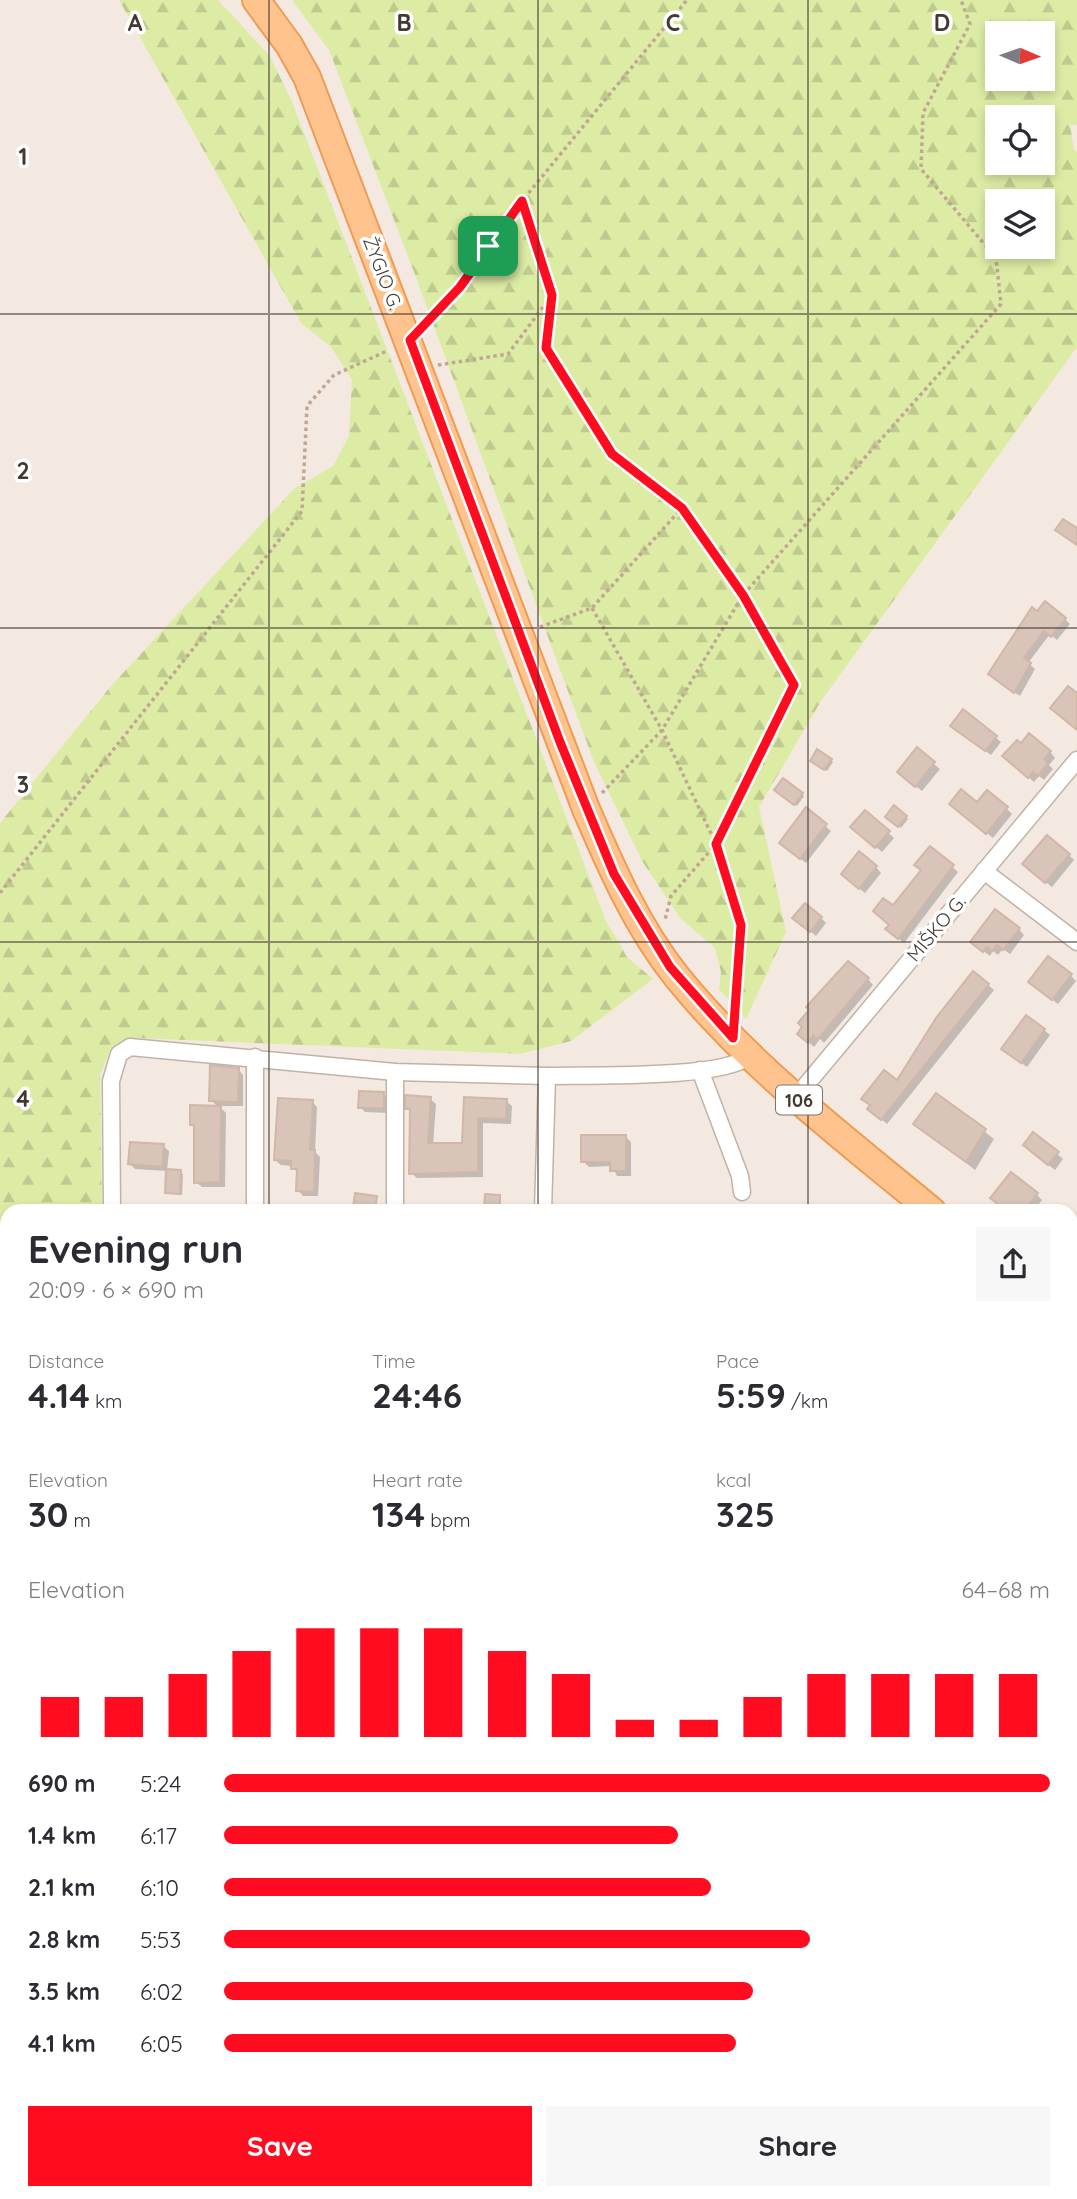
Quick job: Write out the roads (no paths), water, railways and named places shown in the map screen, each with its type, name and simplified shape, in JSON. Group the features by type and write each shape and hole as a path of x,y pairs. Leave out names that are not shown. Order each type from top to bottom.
{"main road":[{"name":"ŽYGIO G.","path":"256,0 289,44 307,78 410,340 586,809 614,874 678,978 741,1047"},
{"name":"106","path":"741,1047 924,1204"}],"street":[{"name":"MIŠKO G.","path":"796,1097 1077,760"},
{"path":"984,870 1077,942"},
{"path":"112,1204 111,1081 119,1054 130,1047 141,1045 395,1072 547,1076 700,1070 741,1063 741,1047"},
{"path":"255,1057 255,1204"},
{"path":"700,1070 740,1176 742,1192"},
{"path":"395,1072 395,1204"},
{"path":"543,1204 547,1076"}]}
